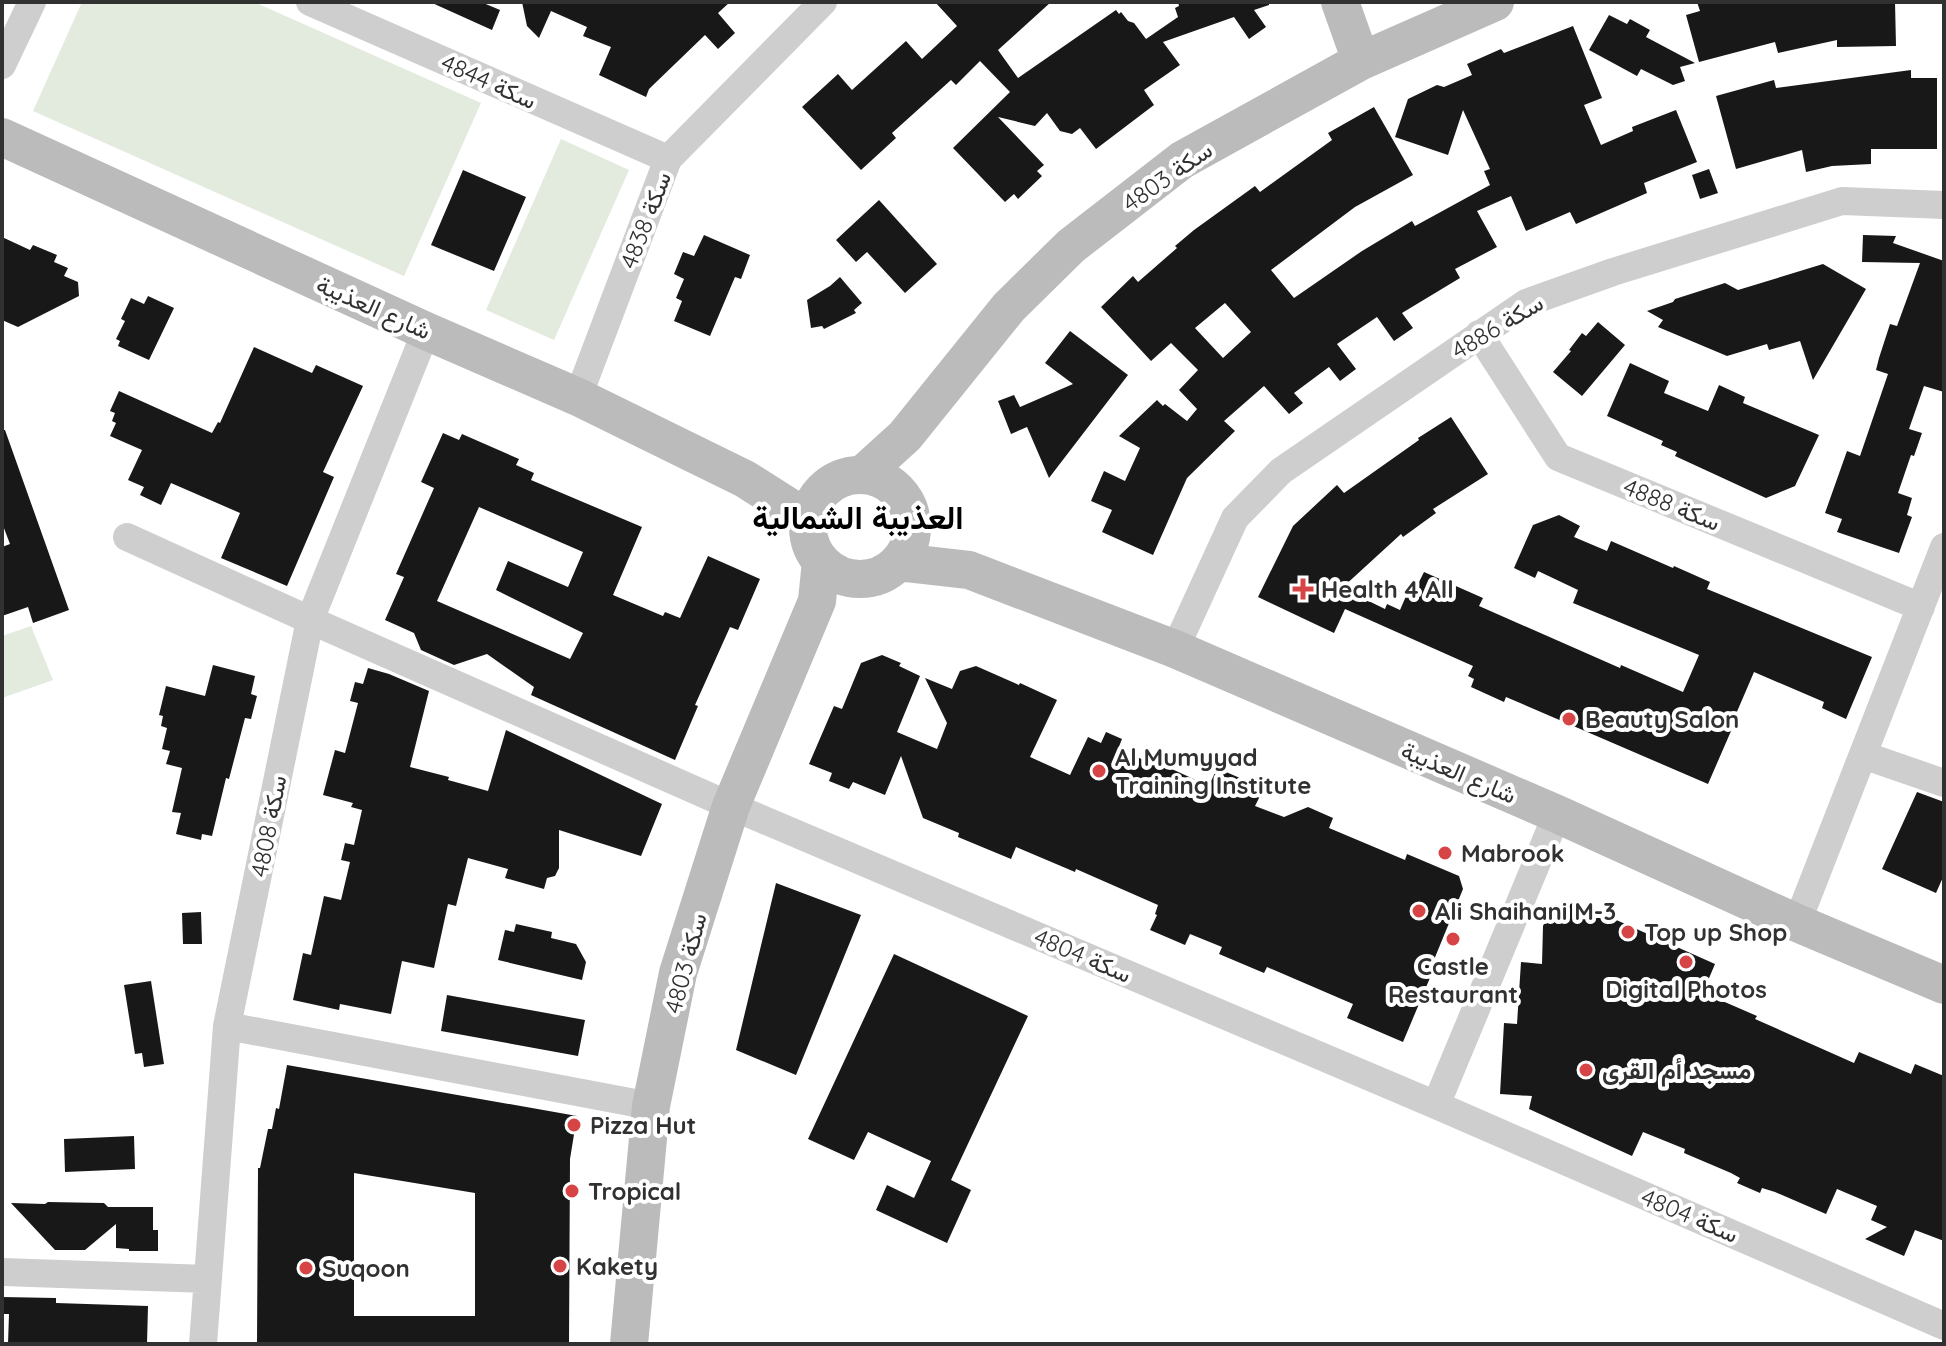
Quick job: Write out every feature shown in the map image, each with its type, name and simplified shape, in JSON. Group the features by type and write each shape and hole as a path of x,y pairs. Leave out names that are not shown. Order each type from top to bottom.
{"street":[{"path":"2,65 32,2"},
{"name":"سكة 4844","path":"310,2 352,11 668,159"},
{"name":"سكة 4838","path":"578,397 668,159 823,2"},
{"path":"1340,2 1361,61"},
{"name":"سكة 4803","path":"845,480 905,436 1009,307 1071,246 1182,160 1361,61 1495,2"},
{"name":"شارع العذيبة","path":"2,137 578,397 745,479 808,519"},
{"name":"سكة 4886","path":"1175,649 1235,518 1281,471 1526,303 1613,272 1842,201 1944,205"},
{"name":"سكة 4808","path":"203,1344 227,1026 310,620 426,331"},
{"name":"سكة 4888","path":"1479,334 1558,457 1921,607"},
{"name":"سكة 4803","path":"904,503 905,436"},
{"path":"874,477 886,482 904,503 912,529 910,541 898,562 887,571 860,579 834,569 813,548 808,534 808,519 815,501 845,480 874,477"},
{"name":"شارع العذيبة","path":"745,479 845,480"},
{"name":"شارع العذيبة","path":"904,503 969,570"},
{"name":"سكة 4804","path":"127,537 731,806 1436,1105 1944,1326"},
{"path":"1797,923 1944,547"},
{"name":"شارع العذيبة","path":"898,562 969,570 1175,649 1944,985"},
{"name":"سكة 4803","path":"629,1344 651,1106 678,973 731,806 817,601 834,569"},
{"path":"1863,755 1944,783"},
{"path":"1436,1105 1557,814"},
{"path":"227,1026 651,1106"},
{"path":"2,1272 208,1279"}],"shaded area":[{"path":"82,2 254,2 481,103 404,276 33,111"},
{"path":"561,139 629,170 554,340 486,310"},
{"path":"31,626 53,680 2,698 2,636"}],"building":[{"path":"430,2 481,2 500,10 492,30"},
{"path":"522,2 730,2 718,13 735,33 718,49 705,35 649,89 646,97 599,75 611,47 583,36 587,27 551,11 539,38 527,26"},
{"path":"935,2 1051,2 998,50 1018,78 1116,10 1134,23 1146,39 1178,17 1175,8 1179,6 1178,2 1269,2 1269,5 1254,10 1266,27 1249,39 1234,17 1163,42 1180,65 1144,90 1154,105 1096,149 1080,128 1072,134 1060,131 1047,113 1035,126 998,117 1044,165 1037,171 1042,176 1018,199 1014,194 1005,202 953,148 1010,92 980,61 956,85 951,80 892,133 896,138 861,170 802,107 838,74 852,90 906,41 922,59 957,26"},
{"path":"1697,2 1895,2 1896,46 1837,47 1837,40 1778,53 1775,42 1699,62 1686,15 1700,11"},
{"path":"1609,15 1627,24 1630,19 1650,30 1646,37 1695,63 1680,67 1685,81 1673,85 1641,69 1637,76 1589,50"},
{"path":"1573,26 1602,98 1584,105 1601,145 1633,131 1632,127 1676,110 1697,162 1644,183 1647,193 1576,224 1570,212 1526,231 1511,196 1477,211 1497,247 1455,269 1460,278 1402,313 1413,328 1394,341 1377,317 1337,344 1356,369 1340,381 1329,367 1294,393 1303,403 1289,414 1264,386 1224,421 1235,431 1187,478 1153,555 1102,532 1112,510 1091,501 1104,471 1125,481 1140,448 1119,436 1157,400 1187,421 1197,409 1179,390 1198,370 1171,343 1151,361 1101,307 1133,276 1138,282 1194,230 1255,186 1260,192 1332,140 1328,133 1374,107 1413,175 1355,207 1271,270 1294,298 1412,221 1415,226 1490,185 1484,171 1490,169 1463,110 1448,155 1395,137 1408,99 1437,85 1444,87 1472,75 1467,64 1501,49 1504,53","holes":["1225,303 1251,332 1223,358 1195,328"]},
{"path":"1911,70 1911,78 1937,78 1937,149 1871,149 1871,164 1832,166 1806,172 1802,150 1736,169 1716,96 1774,80 1776,88"},
{"path":"1709,169 1718,193 1700,199 1692,175"},
{"path":"463,170 526,197 494,271 431,245"},
{"path":"879,200 937,264 905,293 867,252 856,262 836,240"},
{"path":"704,235 750,255 741,279 735,277 710,336 674,321 682,301 676,298 684,279 674,274 683,252 694,256"},
{"path":"1863,235 1896,236 1893,243 1944,261 1944,392 1924,386 1909,429 1922,433 1898,493 1912,498 1907,515 1912,517 1899,553 1837,532 1842,519 1825,513 1847,451 1860,456 1888,374 1876,370 1879,358 1890,324 1897,326 1920,263 1862,262"},
{"path":"2,237 30,250 33,245 57,255 54,262 68,268 64,276 78,282 79,296 18,327 2,320"},
{"path":"1823,264 1866,289 1813,380 1800,341 1769,350 1767,344 1727,356 1658,327 1663,320 1647,311 1725,283 1738,290"},
{"path":"840,277 862,303 854,310 856,313 824,329 822,326 811,328 807,300"},
{"path":"148,296 174,308 149,360 118,346 120,341 116,339 131,298 144,304"},
{"path":"1598,322 1625,345 1582,396 1553,372 1582,333 1586,336"},
{"path":"1070,331 1128,375 1049,478 1027,427 1011,434 998,401 1014,395 1020,407 1073,384 1045,363"},
{"path":"254,347 312,373 316,365 363,386 323,472 334,477 287,586 221,558 240,513 171,483 161,505 140,495 144,487 128,480 142,450 110,436 116,423 112,421 115,413 110,411 119,391 212,433 220,423"},
{"path":"1630,363 1669,381 1664,393 1708,411 1719,385 1745,397 1743,403 1819,435 1795,486 1766,498 1675,456 1677,452 1661,445 1663,441 1607,416"},
{"path":"1451,417 1488,474 1433,509 1436,513 1403,537 1401,534 1342,588 1385,609 1387,604 1400,610 1413,580 1419,582 1424,572 1483,598 1479,606 1683,692 1699,655 1573,603 1578,590 1538,571 1535,578 1514,568 1533,525 1559,515 1580,526 1574,537 1607,551 1611,541 1674,566 1710,582 1707,589 1872,657 1846,719 1822,708 1824,702 1754,672 1708,784 1506,697 1504,702 1471,687 1474,679 1468,676 1473,666 1345,609 1334,633 1258,597 1293,526 1337,485 1344,493"},
{"path":"2,430 5,430 69,610 33,623 28,607 2,616 2,547 10,544 2,523"},
{"path":"443,433 459,440 462,434 519,459 516,465 534,473 531,480 642,527 613,595 663,616 665,612 680,618 708,556 760,579 738,630 730,627 695,705 698,706 675,760 531,695 534,687 487,654 454,665 421,650 414,633 385,620 404,577 396,574 434,488 421,482","holes":["479,507 583,552 568,587 508,561 496,590 583,633 570,659 437,601"]},
{"path":"882,655 920,676 897,732 937,749 947,723 925,678 952,689 960,671 976,666 1057,700 1030,757 1070,775 1088,737 1101,743 1106,732 1122,739 1118,749 1151,763 1152,760 1209,786 1217,768 1249,782 1248,786 1262,792 1255,806 1284,817 1308,807 1333,818 1329,828 1405,860 1407,854 1459,876 1463,889 1403,1042 1347,1018 1353,1004 1267,967 1264,973 1219,954 1222,947 1190,934 1185,945 1150,930 1158,905 1016,847 1011,859 958,837 959,833 923,818 901,756 885,795 853,782 849,789 829,781 832,773 809,764 834,706 842,709 861,663"},
{"path":"213,665 255,676 251,694 257,696 251,719 245,718 212,836 202,834 201,840 176,834 181,813 172,812 182,768 166,764 170,751 162,749 167,728 161,726 163,716 159,715 166,686 205,696"},
{"path":"368,668 429,691 410,767 488,791 506,730 662,804 641,856 559,830 559,868 555,876 547,878 544,889 505,878 508,869 468,858 456,906 448,904 434,968 402,961 391,1014 340,1004 339,1010 293,1000 303,953 311,955 324,896 341,900 350,862 341,860 345,843 354,845 362,810 351,807 353,803 323,795 335,750 345,753 358,703 350,701 355,682 363,684"},
{"path":"1917,792 1944,802 1944,875 1936,893 1882,869"},
{"path":"776,883 861,915 796,1075 736,1050"},
{"path":"1576,902 1715,964 1704,993 1757,1016 1755,1019 1854,1063 1859,1052 1911,1074 1915,1064 1944,1076 1944,1241 1915,1230 1904,1256 1865,1239 1887,1227 1871,1220 1877,1206 1837,1189 1826,1214 1775,1192 1762,1188 1760,1193 1737,1183 1740,1178 1731,1173 1643,1132 1632,1156 1529,1109 1532,1096 1500,1094 1504,1023 1517,1024 1521,962 1542,964 1543,926 1550,911"},
{"path":"201,912 202,944 183,944 182,913"},
{"path":"516,924 552,932 551,938 576,944 586,962 582,980 498,960 505,930 514,932"},
{"path":"894,954 1028,1016 951,1180 971,1190 947,1243 876,1210 887,1185 914,1198 931,1161 868,1132 854,1160 808,1139"},
{"path":"151,981 164,1064 144,1067 142,1053 135,1054 124,985"},
{"path":"447,995 585,1020 578,1056 441,1031"},
{"path":"287,1065 577,1116 570,1159 569,1344 257,1344 258,1168 268,1129 272,1129 276,1108 279,1109","holes":["354,1173 475,1193 475,1316 354,1316"]},
{"path":"134,1136 135,1169 65,1172 64,1139"},
{"path":"11,1203 153,1207 153,1230 158,1230 158,1251 116,1248 116,1224 85,1250 55,1250"},
{"path":"2,1297 56,1298 56,1303 148,1306 147,1344 8,1344 9,1314 2,1314"}],"place":[{"name":"Health 4 All","path":"1303,589"},
{"name":"Beauty Salon","path":"1569,719"},
{"name":"Al Mumyyad Training Institute","path":"1099,771"},
{"name":"Mabrook","path":"1445,853"},
{"name":"Ali Shaihani M-3","path":"1419,911"},
{"name":"Top up Shop","path":"1628,932"},
{"name":"Castle Restaurant","path":"1453,939"},
{"name":"Digital Photos","path":"1686,962"},
{"name":"مسجد أم القرى","path":"1586,1070"},
{"name":"Pizza Hut","path":"574,1125"},
{"name":"Tropical","path":"572,1191"},
{"name":"Kakety","path":"560,1266"},
{"name":"Suqoon","path":"306,1268"}],"district":[{"name":"العذيبة الشمالية","path":"858,517"}]}
